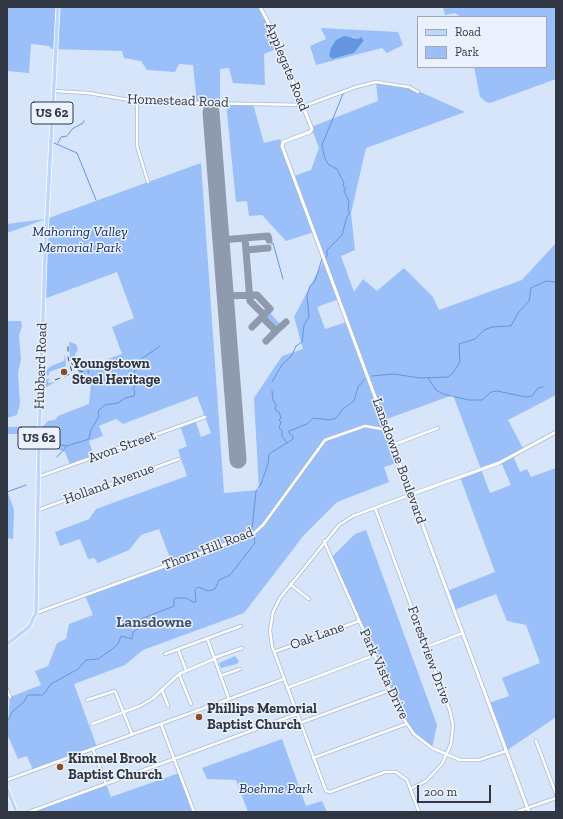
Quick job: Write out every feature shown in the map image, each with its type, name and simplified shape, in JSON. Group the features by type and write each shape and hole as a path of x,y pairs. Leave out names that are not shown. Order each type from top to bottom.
{"main road":[{"name":"US 62","path":"53,91 58,7"},
{"name":"Hubbard Road","path":"36,613 38,477 46,219 53,91"},
{"path":"7,644 29,627 36,613"},
{"path":"7,788 16,812"}],"street":[{"name":"Applegate Road","path":"260,7 273,31 312,127"},
{"name":"Homestead Road","path":"53,91 88,93 137,102 307,105 365,84 376,82 409,88 418,92"},
{"path":"137,102 137,146 148,182"},
{"name":"Lansdowne Boulevard","path":"312,127 310,132 283,142 282,144 529,812"},
{"name":"Avon Street","path":"38,477 205,417"},
{"name":"Thorn Hill Road","path":"36,613 253,534 263,525 325,440 368,425 387,430"},
{"path":"393,445 438,428"},
{"path":"419,812 404,776 392,771 327,792 274,652 270,635 271,618 277,602 290,584 324,541 343,522 412,494 499,463 556,432"},
{"name":"Holland Avenue","path":"38,510 180,459"},
{"name":"Forestview Drive","path":"375,508 452,718 452,740 447,756 433,775 410,789"},
{"name":"Park Vista Drive","path":"324,541 406,724 422,742 447,756 460,760 474,761 506,751"},
{"path":"290,584 309,599"},
{"name":"Oak Lane","path":"274,652 359,621"},
{"path":"165,654 241,626"},
{"path":"426,647 463,633"},
{"path":"207,638 229,699"},
{"path":"92,724 146,703 179,674 186,670 242,648"},
{"path":"178,649 186,670"},
{"path":"287,688 375,656"},
{"path":"220,676 240,669"},
{"path":"179,674 191,704"},
{"path":"7,780 284,679"},
{"path":"7,689 10,697"},
{"path":"162,690 168,706"},
{"path":"300,723 390,690"},
{"path":"87,700 116,691 132,734"},
{"path":"29,812 297,714"},
{"path":"161,724 194,812"},
{"path":"314,758 406,724"},
{"path":"536,741 556,794"},
{"path":"92,749 106,784"},
{"path":"516,812 556,798"}],"green space":[{"path":"7,7 260,7 279,48 264,54 265,85 233,83 229,68 220,69 220,103 197,103 193,65 179,64 175,72 147,70 141,61 124,58 122,51 52,49 49,46 31,44 29,73 7,71"},
{"path":"443,7 556,7 556,79 490,103 486,102 480,97 474,68 547,68 547,16 460,16 455,13 445,15"},
{"path":"321,28 398,32 403,45 387,53 382,48 316,65 310,46 326,39","holes":["353,37 358,39 364,38 354,53 332,59 330,58"]},
{"name":"Mahoning Valley Memorial Park","path":"376,82 409,87 465,112 366,148 351,213 355,250 341,256 354,292 363,279 377,291 404,268 433,297 439,310 522,280 556,243 556,395 508,420 524,450 513,456 520,472 527,469 531,477 556,468 556,717 506,751 489,703 509,696 502,678 540,663 526,625 507,621 496,594 454,610 447,591 495,572 460,477 481,469 453,395 384,420 399,462 384,467 389,482 337,502 304,535 244,613 143,650 125,665 74,684 97,747 33,770 27,756 18,759 9,738 7,738 10,697 41,685 35,671 48,666 57,643 66,639 69,624 93,615 85,595 172,563 159,529 141,535 129,550 98,563 94,558 88,559 80,539 60,546 55,532 89,519 96,509 187,476 178,450 187,446 180,426 195,420 201,437 211,433 197,396 123,424 116,419 99,426 103,436 89,441 94,457 70,465 65,452 39,442 39,434 7,434 7,427 43,426 48,421 55,420 58,416 89,404 91,385 88,375 78,373 94,367 108,366 109,364 107,363 101,364 108,359 122,354 112,327 134,318 117,272 44,299 46,219 201,163 224,493 259,490 254,398 282,356 303,349 294,317 324,260 314,232 286,241 262,215 249,216 247,201 236,202 226,103 253,104 264,143 280,139 294,176 311,170 319,148 311,127 378,101","holes":["339,299 347,322 325,329 317,307","501,462 511,485 490,493 481,469"]},
{"path":"46,219 7,233 7,224"},
{"path":"270,313 280,324 277,328 265,317"},
{"path":"7,321 21,321 22,326 19,336 21,359 18,373 20,403 17,415 7,418"},
{"path":"69,342 76,344 78,350 75,354 76,361 75,359 70,359"},
{"path":"40,352 39,386 38,411 35,408"},
{"path":"65,354 66,366 49,372 49,375 43,376 43,373 51,366 64,361"},
{"path":"49,378 48,383 55,382 45,388 45,391 42,392 43,380"},
{"path":"7,490 14,510 13,539 7,538"},
{"path":"366,530 437,725 432,748 418,738 404,720 331,558 355,534"},
{"path":"235,656 239,661 237,664 221,668 219,663"},
{"name":"Boehme Park","path":"282,739 306,806 322,801 327,812 248,812 236,780 207,779 202,768"},
{"path":"179,773 194,812 29,812 106,784 111,797"}],"shaded area":[{"path":"344,36 358,39 361,37 364,40 354,53 332,59 329,56 331,48 336,40"}],"waterway":[{"path":"325,258 327,256 327,250 342,235 347,216 350,213 348,210 349,201 344,191 346,188 343,186 344,183 337,169 329,165 325,159 322,145 343,94"},
{"path":"68,135 72,129 84,121"},
{"path":"58,143 61,137 67,136"},
{"path":"54,143 77,153 96,200"},
{"path":"271,244 273,243 283,279"},
{"path":"272,382 282,365 292,355 296,346 302,342 304,325 309,317 307,295 310,286 315,281 322,259"},
{"path":"372,376 394,374 420,378 448,377 453,373 460,362 459,344 475,339 484,330 492,327 511,326 518,313 529,301 531,288 546,281 556,282"},
{"path":"43,442 67,446 89,439 91,430 99,416 98,411 105,405 118,403 125,398 134,396 135,391 133,389 136,384 134,364 160,346"},
{"path":"428,378 436,390 443,394 469,400 482,400 491,392 497,391 526,397 532,396 538,388 543,387"},
{"path":"252,529 256,491 261,484 268,464 269,454 293,439 293,436 289,433 289,431 307,424 313,418 330,420 336,418 343,409 354,401 358,387 365,379"},
{"path":"272,391 273,400 276,405 275,410 279,412 281,418 279,420 281,422 279,428 282,430 282,436 287,443"},
{"path":"57,457 66,447"},
{"path":"7,492 26,485"},
{"path":"7,722 13,711 24,702 28,695 43,695 51,684 78,669 86,660 98,659 111,650 118,644 121,636 132,639 133,632 138,629 141,619 174,606 174,599 176,598 186,598 196,602 195,590 198,587 208,591 215,589 219,580 230,575 255,543 254,536"}],"taxiway":[{"path":"221,240 268,236 269,240"},
{"path":"245,238 250,301 264,315 252,327"},
{"path":"246,250 268,248"},
{"path":"225,296 257,295 270,309 264,315"},
{"path":"262,317 276,331 266,341"},
{"path":"276,331 286,322"}],"runway":[{"path":"211,112 238,460"}],"railway":[{"path":"55,380 72,372 68,358 68,343"},
{"path":"71,363 79,371 89,372"}],"place":[{"name":"Youngstown Steel Heritage","path":"64,372"},
{"name":"Phillips Memorial Baptist Church","path":"199,717"},
{"name":"Kimmel Brook Baptist Church","path":"60,767"}],"district":[{"name":"Lansdowne","path":"154,623"}]}
